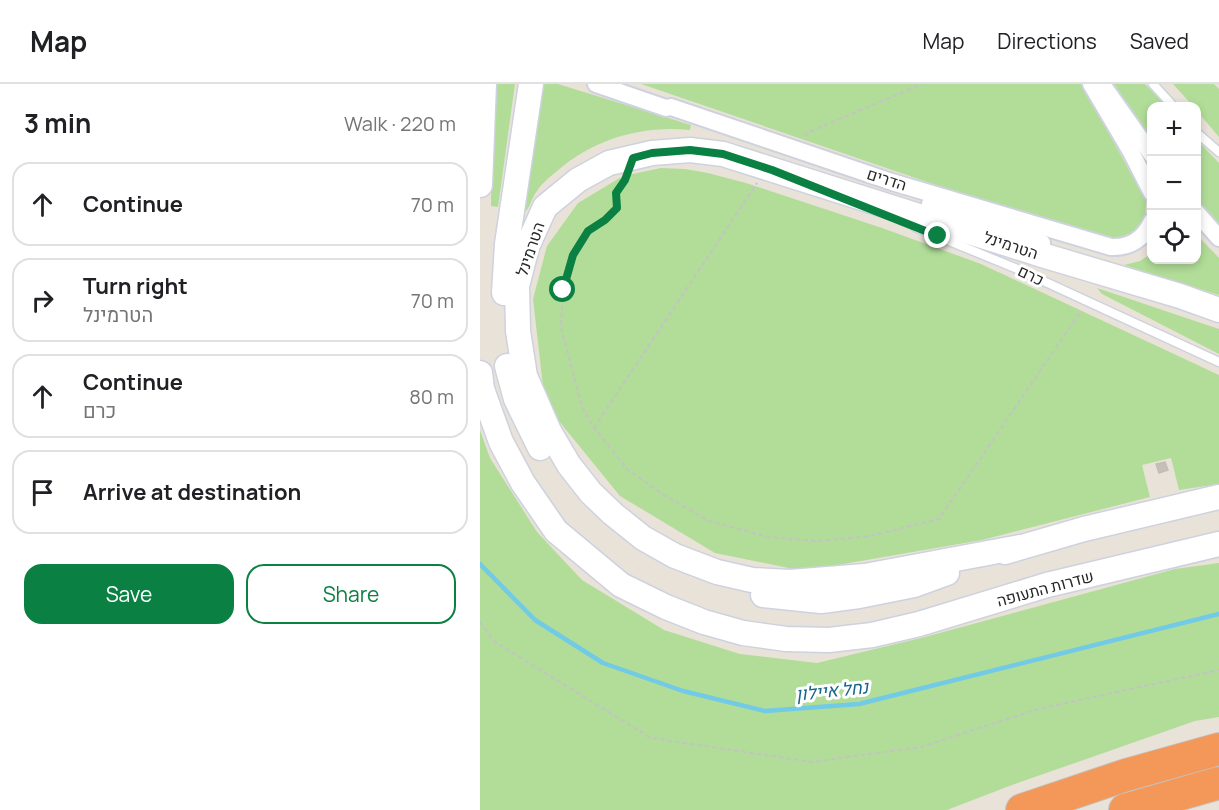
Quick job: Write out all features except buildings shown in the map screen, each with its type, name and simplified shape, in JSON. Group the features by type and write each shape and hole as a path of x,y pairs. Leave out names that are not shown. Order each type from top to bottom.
{"highway":[{"path":"1022,810 1126,775 1219,748"},
{"path":"1125,810 1219,783"}],"main road":[{"path":"480,185 484,84"},
{"path":"531,84 507,244 504,292 505,355 516,399 535,440 558,476 580,504 636,551 708,582 746,593 821,601 914,585 1020,547 1084,529 1219,497"},
{"name":"הטרמינל","path":"1020,547 865,576 790,582 752,580 717,572 675,556 643,538 591,493 569,465 549,431 525,376 518,331 517,286 527,248 545,207 578,180 609,163 652,153 690,150 723,154 1219,310"},
{"name":"שדרות התעופה","path":"480,373 482,389 501,442 523,483 556,531 621,585 704,622 743,633 786,639 829,640 872,635 918,624 1047,585 1219,544"}],"street":[{"name":"הדרים","path":"593,84 666,108 671,107 892,182 1111,248 1122,248 1133,243 1147,231"},
{"path":"1091,84 1147,183"},
{"path":"1102,84 1147,148"},
{"name":"הדרים","path":"666,108 669,113 1090,260 1180,296"},
{"path":"1201,217 1219,238"}],"lane":[{"path":"1153,84 1169,102"},
{"path":"1201,136 1219,152"},
{"path":"772,170 893,218"},
{"name":"כרם","path":"904,222 1015,268 1219,362"}],"path":[{"path":"792,147 809,132 921,84"},
{"path":"633,158 625,180 616,193 617,208 605,220 588,231 573,255 563,290 561,327 582,407 594,428 628,470 667,497 709,521 768,537 816,541 870,536 939,519 1088,301"},
{"path":"594,428 753,188 772,170"},
{"path":"480,622 495,642 651,738 812,762 921,747 1038,709 1219,670"}],"green space":[{"path":"492,84 515,84 498,207 491,206"},
{"path":"543,84 558,84 691,125 690,130 637,132 587,150 546,180 526,211 521,211"},
{"path":"641,84 1082,84 1146,201 1145,217 1133,232 1119,239 974,198"},
{"path":"1114,84 1145,84 1162,102 1147,102 1147,131"},
{"path":"1173,84 1214,84 1219,89 1219,137 1201,116 1201,102 1189,102"},
{"path":"1201,144 1219,163 1219,227 1201,206"},
{"path":"661,168 708,173 746,183 981,264 1219,375 1219,484 1179,490 1171,458 1142,465 1150,497 982,540 803,571 715,553 620,496 545,404 533,299 547,246 578,203 623,176"},
{"path":"1201,239 1219,258 1219,295 1124,265 1147,257 1147,264 1201,264"},
{"path":"1097,288 1219,329 1219,354 1102,294"},
{"path":"480,430 490,458 537,532 582,580 664,630 740,654 817,663 925,637 1175,569 1219,563 1219,717 1195,721 947,810 480,810"}],"waterway":[{"name":"נחל איילון","path":"480,564 535,620 603,663 683,691 765,711 859,704 1219,614"}],"route":[{"path":"563,290 573,255 588,231 605,220 617,208 616,193 625,180 633,158 652,153 690,150 723,154 772,170 938,236"}]}
